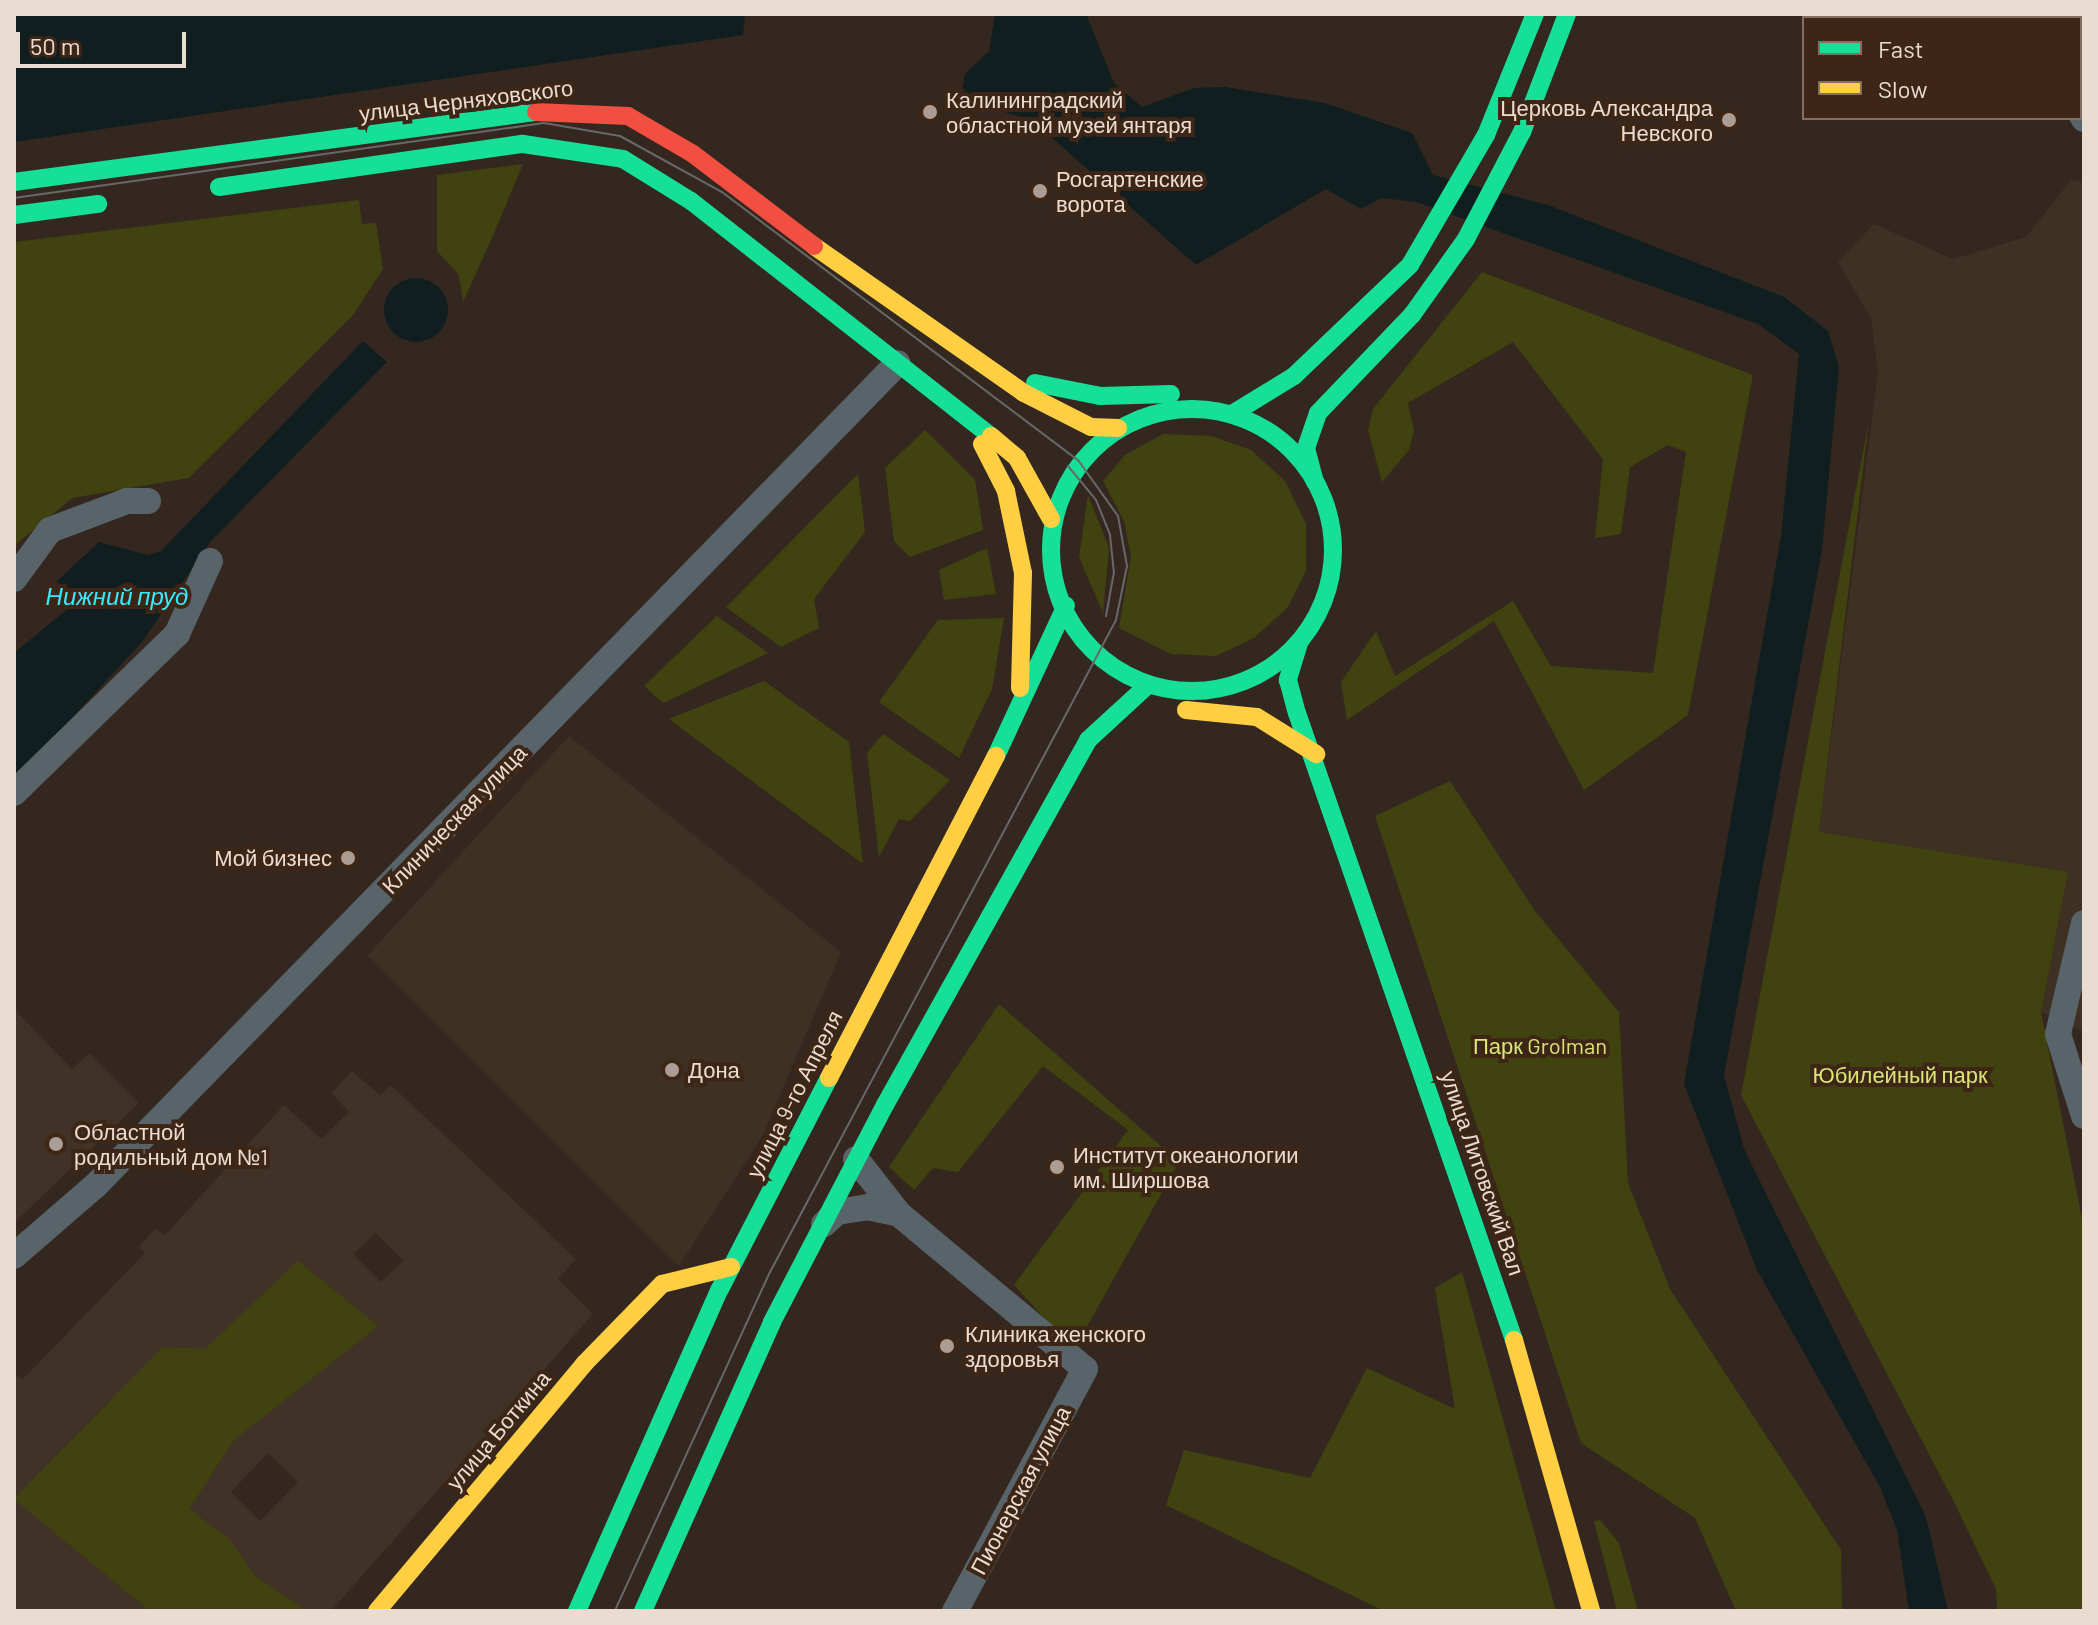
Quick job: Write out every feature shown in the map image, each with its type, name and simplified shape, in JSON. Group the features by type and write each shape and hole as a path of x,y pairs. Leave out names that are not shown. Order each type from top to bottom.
{"main road":[{"path":"1232,414 1294,376 1329,340 1386,293 1438,223 1471,165 1535,14"},
{"path":"197,190 523,144 587,149 636,165 691,201 893,369 1017,458 1051,519 1066,605 1096,658 1147,686 1227,688 1276,665 1299,643 1322,603 1333,563 1306,448 1309,429 1347,379 1412,315 1466,239 1501,178 1567,14"},
{"name":"улица Черняховского","path":"14,182 539,112 628,116 776,212 970,358 1056,411 1091,427 1118,428"},
{"path":"14,215 121,200"},
{"path":"1244,382 1329,340"},
{"path":"970,358 1029,382 1100,396 1218,388"},
{"path":"1343,491 1329,448 1347,379"},
{"path":"1051,519 1081,463 1118,428 1178,409 1232,414 1277,439 1315,482"},
{"path":"952,411 998,468 1013,518 1027,625 1017,705"},
{"name":"улица 9-го Апреля","path":"577,1611 694,1342 1017,705 1056,639 1066,605"},
{"name":"улица Литовский Вал","path":"1299,643 1288,680 1317,755 1530,1387 1591,1611"},
{"path":"1312,684 1317,755"},
{"path":"643,1611 819,1229 856,1159 1088,740 1100,722 1147,686"},
{"name":"улица Литовский Вал","path":"1227,688 1263,704 1317,755"},
{"path":"1088,740 1159,712 1257,717 1317,755"},
{"path":"662,1284 731,1267"},
{"path":"662,1284 683,1304 694,1342"},
{"name":"улица Боткина","path":"377,1611 584,1364 662,1284"}],"street":[{"name":"Клиническая улица","path":"14,1256 96,1185 893,369"},
{"path":"14,579 50,530 127,501 148,501"},
{"path":"14,793 177,634 210,561"},
{"path":"2084,923 2058,1034 2084,1116"},
{"path":"856,1159 899,1214"},
{"path":"819,1229 837,1212 867,1207 899,1214"},
{"name":"Пионерская улица","path":"899,1214 1085,1369 955,1611"}],"shaded area":[{"path":"2071,180 2084,183 2084,1032 2041,1012 2067,872 1819,832 1878,373 1871,318 1838,262 1874,224 1953,259 2026,237"},
{"path":"569,736 841,952 763,1135 679,1266 368,955"},
{"name":"Областной родильный дом №1","path":"14,1009 72,1069 89,1053 139,1103 14,1223"},
{"path":"352,1071 380,1095 391,1085 576,1259 558,1279 593,1314 331,1611 14,1611 14,1372 22,1380 145,1253 139,1246 156,1228 165,1235 284,1105 321,1139 349,1112 331,1093","holes":["376,1233 403,1261 381,1282 353,1254","268,1453 298,1482 260,1521 231,1492"]}],"green space":[{"path":"523,164 463,302 459,275 437,251 437,175"},
{"path":"359,200 362,224 376,223 383,269 353,315 189,478 72,498 14,546 14,242"},
{"path":"1482,272 1753,375 1688,715 1584,790 1494,621 1347,720 1341,682 1376,631 1395,676 1513,601 1551,666 1653,673 1686,452 1668,445 1630,467 1621,534 1595,538 1603,459 1513,342 1408,403 1414,431 1409,450 1382,482 1368,430 1373,409"},
{"name":"Юбилейный парк","path":"1869,420 1819,832 2068,872 2041,1012 2084,1229 2084,1611 1997,1611 1996,1589 1953,1500 1741,1095"},
{"path":"925,430 975,480 983,530 910,557 894,541 885,468"},
{"path":"1163,434 1212,436 1251,450 1285,481 1306,524 1306,571 1288,607 1254,638 1216,656 1171,654 1119,628 1131,557 1124,521 1103,481 1125,455"},
{"path":"858,474 865,532 814,599 819,628 781,647 726,607"},
{"path":"1088,495 1109,548 1103,613 1079,557"},
{"path":"987,548 996,594 944,600 939,570"},
{"path":"717,616 768,653 663,703 644,686"},
{"path":"1004,618 992,689 959,758 879,702 938,620"},
{"path":"764,681 849,742 863,864 669,719"},
{"path":"883,734 950,780 910,821 899,819 879,857 867,753"},
{"name":"Парк Grolman","path":"1450,781 1535,911 1619,1012 1628,1183 1670,1289 1841,1550 1842,1611 1736,1611 1695,1518 1581,1443 1375,816"},
{"path":"999,1004 1179,1162 1085,1330 1059,1334 1014,1285 1128,1130 1043,1066 958,1172 933,1168 914,1190 889,1167"},
{"path":"298,1261 378,1326 234,1440 189,1509 229,1539 255,1576 307,1611 150,1611 14,1499 163,1347 205,1349"},
{"path":"1462,1272 1556,1611 1384,1611 1166,1505 1184,1450 1310,1478 1367,1368 1455,1409 1435,1288"},
{"path":"1600,1520 1619,1543 1638,1611 1617,1611 1594,1521"}],"water":[{"path":"14,14 745,14 743,35 14,142"},
{"path":"995,14 1086,14 1114,83 1142,107 1194,88 1225,87 1325,103 1412,133 1433,175 1548,205 1784,297 1828,331 1839,367 1822,550 1724,1075 1744,1149 1926,1517 1948,1611 1909,1611 1897,1530 1880,1487 1757,1270 1684,1084 1781,536 1799,354 1758,324 1416,202 1382,198 1361,209 1326,189 1196,265 1033,121 961,98 965,74 989,51"},
{"path":"410,278 422,278 439,287 446,298 446,322 439,333 422,342 410,342 398,337 389,328 384,316 384,304 389,292 398,283"},
{"name":"Нижний пруд","path":"363,341 387,362 211,541 142,642 14,781 14,653 70,607 57,581 99,542 148,555 161,551"}],"tram line":[{"path":"14,198 544,123 620,136 722,192 1078,460 1118,516 1127,566 1116,620 769,1274 615,1611"},
{"path":"1068,466 1096,500 1110,535 1114,572 1106,616"}],"traffic: fast":[{"path":"1232,414 1294,376 1410,265 1486,135 1535,14"},
{"path":"1315,482 1306,448 1318,413 1412,315 1466,239 1522,132 1567,14"},
{"path":"14,182 536,112"},
{"path":"219,187 523,144 623,159 691,201 991,436"},
{"path":"14,215 98,204"},
{"path":"1035,383 1100,396 1171,394"},
{"path":"1192,409 1219,412 1246,420 1292,450 1322,496 1330,523 1333,550 1330,577 1322,604 1292,650 1246,680 1219,688 1192,691 1165,688 1138,680 1092,650 1062,604 1054,577 1051,550 1054,523 1062,496 1092,450 1138,420 1165,412 1192,409"},
{"path":"996,756 1066,605"},
{"path":"1299,643 1288,680 1297,713 1514,1340"},
{"path":"643,1611 772,1322 885,1105 1088,740 1147,686"},
{"path":"577,1611 720,1289 829,1078"}],"traffic: slow":[{"path":"814,246 1024,393 1091,427 1118,428"},
{"path":"991,436 1017,458 1051,519"},
{"path":"982,444 1006,491 1023,573 1020,688"},
{"path":"1186,710 1257,717 1316,754"},
{"path":"829,1078 996,756"},
{"path":"662,1284 731,1267"},
{"path":"377,1611 584,1364 662,1284"},
{"path":"1514,1340 1591,1611"}],"traffic: jam":[{"path":"536,112 628,116 693,154 814,246"}],"place":[{"name":"Калининградский областной музей янтаря","path":"930,112"},
{"name":"Церковь Александра Невского","path":"1729,120"},
{"name":"Росгартенские ворота","path":"1040,191"},
{"name":"Мой бизнес","path":"348,858"},
{"name":"Дона","path":"672,1070"},
{"name":"Областной родильный дом №1","path":"56,1144"},
{"name":"Институт океанологии им. Ширшова","path":"1057,1167"},
{"name":"Клиника женского здоровья","path":"947,1346"}]}
